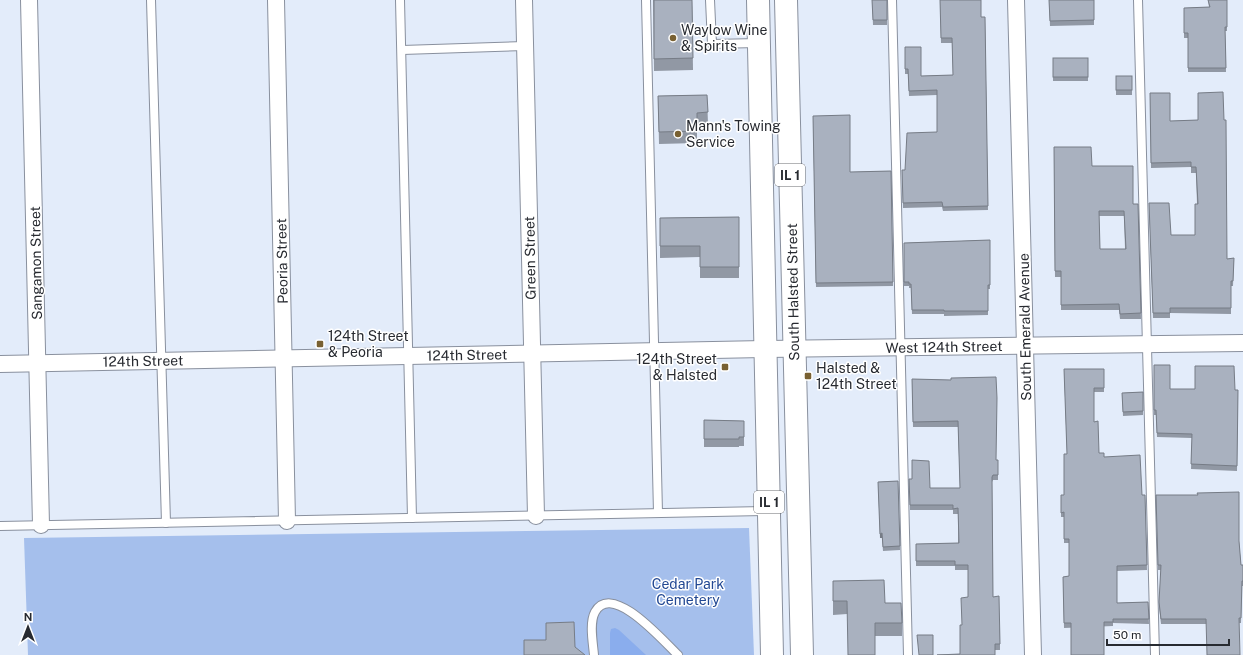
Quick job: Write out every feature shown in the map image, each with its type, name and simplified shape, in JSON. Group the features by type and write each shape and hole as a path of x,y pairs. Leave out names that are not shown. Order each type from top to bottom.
{"main road":[{"name":"South Halsted Street","path":"758,0 772,655"},
{"name":"South Halsted Street","path":"786,0 802,655"}],"street":[{"name":"Sangamon Street","path":"29,0 41,525"},
{"name":"Peoria Street","path":"276,0 287,521"},
{"name":"Green Street","path":"524,0 536,516"},
{"name":"South Emerald Avenue","path":"1016,0 1033,655"},
{"name":"West 124th Street","path":"766,349 1243,343"},
{"name":"124th Street","path":"0,364 766,349"}],"lane":[{"path":"151,0 166,523"},
{"path":"400,0 412,518"},
{"path":"646,0 658,513"},
{"path":"710,0 712,44 759,43"},
{"path":"892,0 908,655"},
{"path":"1138,0 1155,655"},
{"path":"402,50 525,46"},
{"path":"0,526 769,512"},
{"path":"594,655 593,623 595,612 601,605 607,603 616,604 632,612 678,655"}],"green space":[{"name":"Cedar Park Cemetery","path":"749,528 754,655 28,655 24,538"}],"shaded area":[{"path":"615,628 646,655 610,655 610,633 611,629"}],"building":[{"name":"Waylow Wine & Spirits","path":"654,0 692,0 693,58 654,59"},
{"path":"872,0 887,0 887,20 873,20"},
{"path":"940,0 981,0 981,17 985,17 988,206 943,207 942,202 903,203 902,170 905,170 907,133 937,132 937,90 909,91 908,69 905,69 905,47 921,47 921,76 953,75 952,38 941,38"},
{"path":"1049,0 1094,0 1094,20 1050,21"},
{"path":"1208,0 1227,0 1227,27 1225,27 1226,68 1188,68 1188,33 1184,33 1184,8 1210,7"},
{"path":"1053,58 1088,58 1088,77 1053,77"},
{"path":"1116,76 1132,76 1132,90 1116,90"},
{"path":"1223,92 1224,120 1226,120 1227,259 1234,258 1233,281 1231,281 1231,308 1170,308 1170,313 1153,313 1149,203 1169,203 1171,235 1195,235 1195,204 1198,204 1196,167 1191,167 1191,162 1151,163 1150,93 1170,93 1170,121 1198,120 1198,93"},
{"name":"Mann's Towing Service","path":"707,95 708,112 697,113 697,131 659,132 658,96"},
{"path":"850,115 850,172 891,171 893,282 816,283 813,116"},
{"path":"1054,147 1091,147 1092,166 1133,166 1133,204 1138,204 1141,313 1120,314 1119,304 1061,305 1061,271 1055,271","holes":["1099,211 1124,211 1126,249 1100,249"]},
{"path":"739,217 739,267 700,267 700,246 660,246 660,218"},
{"path":"990,240 990,285 988,285 988,311 912,310 911,284 909,284 909,282 904,282 904,243"},
{"path":"1154,365 1170,365 1170,389 1195,389 1195,366 1234,366 1235,390 1238,390 1237,466 1191,464 1192,434 1157,433 1156,410 1154,410"},
{"path":"1064,369 1104,369 1104,388 1094,388 1094,422 1098,421 1099,453 1104,453 1104,457 1140,455 1142,495 1145,495 1147,565 1117,566 1117,603 1148,602 1149,619 1113,619 1113,622 1104,622 1104,655 1071,655 1071,623 1064,623 1063,577 1069,576 1069,539 1064,539 1064,512 1061,513 1061,495 1064,495 1064,454 1067,454"},
{"path":"996,377 996,460 998,460 998,475 993,475 992,477 993,597 999,596 1000,644 995,644 995,655 937,655 960,654 960,625 962,625 961,598 968,597 968,565 955,565 955,561 916,561 916,544 959,543 958,508 953,509 953,505 910,505 909,479 912,479 912,460 929,461 930,488 960,488 958,421 913,422 912,379 951,380 951,378"},
{"path":"1143,392 1143,411 1123,412 1122,393"},
{"path":"704,420 744,421 744,437 739,437 739,439 704,439"},
{"path":"898,481 900,546 883,547 882,533 880,534 878,482"},
{"path":"1239,492 1239,541 1241,565 1243,565 1241,618 1239,618 1240,655 1207,655 1206,619 1161,619 1159,602 1161,565 1158,565 1156,495 1198,495 1197,493"},
{"path":"884,580 885,603 901,603 902,623 875,623 875,655 848,655 847,601 833,601 833,581"},
{"path":"574,622 575,647 585,655 524,655 524,640 546,640 546,623"},
{"path":"917,635 933,635 933,655 919,655"}],"place":[{"name":"Waylow Wine & Spirits","path":"673,38"},
{"name":"Mann's Towing Service","path":"678,134"},
{"name":"124th Street & Peoria","path":"320,344"},
{"name":"124th Street & Halsted","path":"725,367"},
{"name":"Halsted & 124th Street","path":"808,376"}]}
